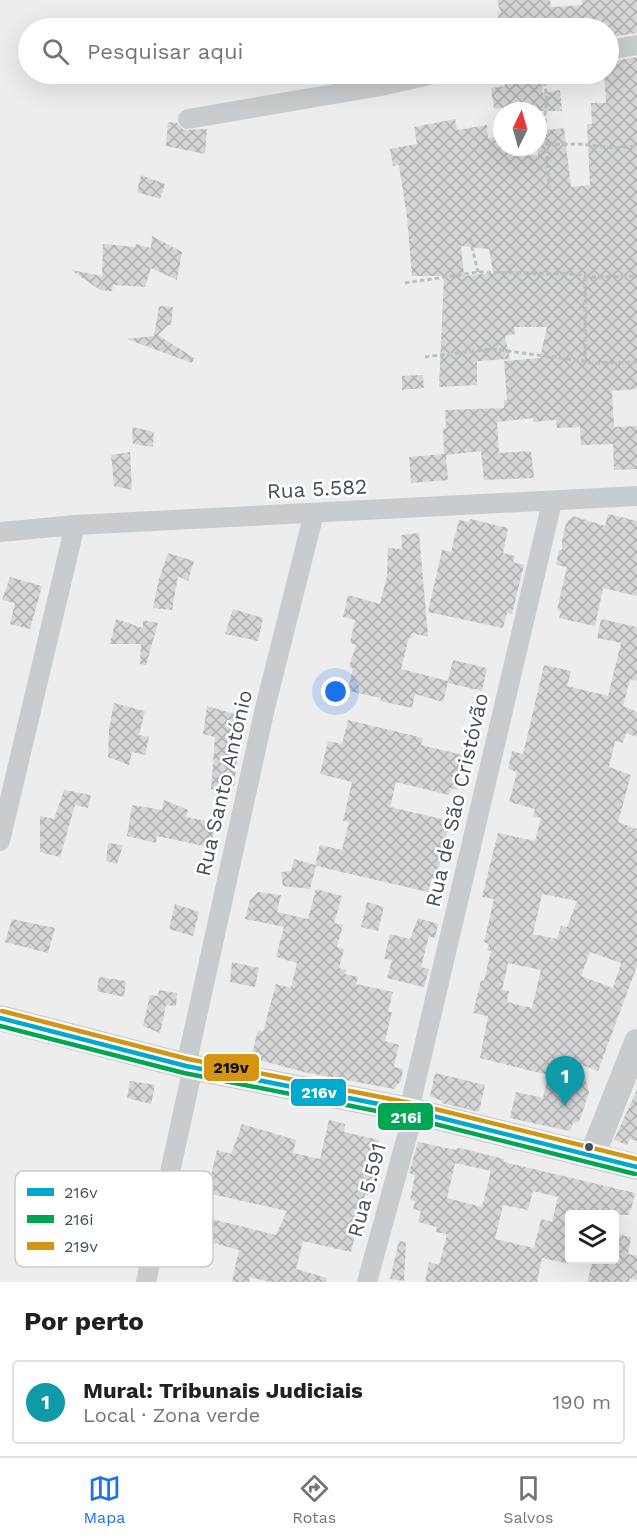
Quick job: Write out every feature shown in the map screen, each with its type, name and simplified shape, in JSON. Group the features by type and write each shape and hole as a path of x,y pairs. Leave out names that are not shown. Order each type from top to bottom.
{"street":[{"path":"619,48 637,45"},
{"path":"189,119 390,84"},
{"name":"Rua 5.582","path":"0,532 75,525 637,496"},
{"name":"Rua de São Cristóvão","path":"411,1111 552,502"},
{"name":"Rua Santo António","path":"169,1171 265,708 314,513"},
{"path":"0,841 75,525"},
{"path":"0,1018 190,1066 411,1111 637,1167"},
{"path":"592,1155 637,1042"},
{"name":"Rua 5.591","path":"367,1282 411,1111"},
{"name":"Rua Santo António","path":"146,1282 149,1267"}],"path":[{"path":"545,84 549,190"},
{"path":"548,146 578,144 615,148 637,146"},
{"path":"470,239 478,272"},
{"path":"405,283 478,272 637,276"},
{"path":"585,276 585,362"},
{"path":"425,357 492,349 585,362 637,362"}],"building":[{"path":"497,0 550,0 551,7 582,5 582,0 637,0 637,33 619,36 619,18 498,18 498,13 501,13"},
{"path":"637,57 637,389 612,391 614,427 637,426 637,469 614,470 613,444 581,445 580,427 557,428 556,420 533,422 533,418 497,422 499,453 531,451 534,478 484,480 481,451 446,455 448,480 411,483 409,457 444,454 445,410 504,408 504,400 507,400 504,361 540,358 547,327 514,327 515,334 505,336 510,359 477,361 477,385 439,387 444,276 412,276 407,217 399,165 393,166 390,149 417,144 414,127 455,119 457,130 487,125 488,138 493,137 493,156 547,156 547,130 564,128 571,187 590,185 587,124 592,124 591,103 606,103 605,84 619,84 619,60","holes":["461,246 489,249 493,273 464,276"]},
{"path":"505,84 542,84 543,93 560,90 562,111 547,111 547,102 493,102 491,88 505,86"},
{"path":"168,122 177,123 184,130 207,129 205,154 166,146"},
{"path":"141,175 165,184 160,199 137,192"},
{"path":"152,236 182,252 177,280 151,268 145,287 113,285 112,291 100,290 71,270 102,276 103,244 135,247 136,244 151,248"},
{"path":"159,306 173,307 171,325 168,325 158,335 194,358 192,363 127,339 154,336"},
{"path":"423,375 424,388 402,390 402,376"},
{"path":"132,427 154,432 153,447 133,444"},
{"path":"130,452 132,490 114,486 111,455"},
{"path":"608,514 637,521 637,596 603,588 595,626 559,618 561,611 557,610 567,567 556,565 559,550 562,550 566,523 573,516 605,526"},
{"path":"470,519 508,528 503,553 515,556 513,562 524,565 512,614 507,613 503,628 428,612 442,550 451,552 459,520 469,522"},
{"path":"419,533 428,637 412,633 401,669 448,681 453,660 487,668 482,691 448,683 443,702 415,694 412,708 348,691 353,668 349,667 356,645 350,643 355,620 343,617 348,595 380,604 387,576 388,548 402,549 401,535"},
{"path":"168,553 194,561 188,581 178,576 172,610 153,608 159,579"},
{"path":"10,577 42,586 30,629 10,624 15,603 2,600"},
{"path":"233,609 263,618 258,641 225,634"},
{"path":"116,619 143,628 143,620 158,623 146,665 140,664 141,644 110,644"},
{"path":"601,619 637,627 637,681 630,679 623,706 637,712 637,737 626,733 623,743 615,741 609,767 631,775 618,822 637,829 637,966 598,1071 582,1065 589,1093 579,1122 573,1123 570,1131 510,1118 516,1092 543,1098 548,1075 480,1058 488,1016 473,1013 491,951 487,950 489,944 484,942 494,899 482,897 498,833 535,841 541,818 533,816 535,809 509,802 517,772 508,769 512,751 523,754 544,665 571,671 567,686 608,696 621,643 597,638","holes":["542,894 577,901 567,927 561,926 557,939 533,934","590,952 621,963 613,988 581,976","508,963 541,970 532,1008 507,1002 509,991 502,990"]},
{"path":"114,703 145,711 139,735 149,737 145,755 132,752 129,765 108,757 109,729"},
{"path":"207,706 245,717 235,760 237,760 234,786 228,784 226,793 211,789 215,737 203,734"},
{"path":"348,720 423,738 421,745 467,756 457,790 451,788 449,795 396,782 390,807 450,821 436,879 432,878 428,892 316,866 310,889 283,886 281,872 291,871 294,859 315,865 320,845 342,850 349,822 343,821 352,782 320,774 328,741 342,744"},
{"path":"64,790 91,795 88,808 75,805 60,857 40,852 40,816 54,819"},
{"path":"164,800 188,810 186,817 217,823 209,847 157,836 156,843 127,836 132,805 162,810"},
{"path":"108,843 123,845 117,864 106,861"},
{"path":"316,889 342,896 334,923 343,925 337,947 344,949 339,968 346,970 345,974 358,977 356,984 393,992 388,1012 392,1012 385,1041 399,1045 394,1067 403,1069 401,1081 394,1089 304,1072 251,1058 258,1030 263,1032 276,984 291,988 297,963 276,957 284,927 245,919 250,900 258,892 281,895 277,912 308,919"},
{"path":"367,902 384,907 378,931 361,927"},
{"path":"175,904 199,912 193,936 169,929"},
{"path":"418,918 438,924 435,938 429,936 421,967 429,969 424,987 387,978 392,960 384,959 390,934 410,939"},
{"path":"12,919 55,928 48,953 5,942"},
{"path":"232,962 259,968 255,987 230,982"},
{"path":"99,977 126,981 124,997 97,991"},
{"path":"159,990 177,993 176,1006 166,1005 160,1033 143,1026 150,995 158,996"},
{"path":"435,1073 485,1085 479,1112 442,1103 443,1101 430,1096"},
{"path":"130,1081 155,1085 151,1104 127,1098"},
{"path":"637,1090 637,1141 630,1139 627,1145 614,1140"},
{"path":"329,1120 345,1124 344,1132 379,1140 371,1172 378,1173 373,1196 365,1194 351,1252 303,1241 296,1269 327,1278 326,1282 270,1282 250,1277 249,1282 232,1282 239,1250 213,1243 213,1219 276,1235 287,1211 213,1194 212,1171 217,1150 231,1154 242,1124 296,1140 293,1153 320,1159"},
{"path":"418,1142 456,1150 457,1148 464,1149 504,1159 504,1162 635,1193 629,1215 619,1215 619,1210 565,1210 565,1263 542,1258 537,1282 425,1282 429,1262 439,1265 447,1234 436,1232 437,1227 418,1222 421,1211 413,1209 415,1201 410,1200 415,1175 409,1173","holes":["455,1163 491,1171 482,1207 447,1198","533,1191 558,1197 552,1222 541,1219 534,1248 495,1239 503,1205 528,1210"]},
{"path":"619,1235 631,1237 628,1254 637,1256 637,1280 630,1278 629,1282 587,1282 592,1264 619,1264"},
{"path":"399,1241 406,1242 404,1281 390,1279"}],"transit line":[{"name":"219v","path":"2,1011 188,1059 411,1103 637,1159"},
{"name":"216v","path":"0,1018 186,1066 409,1110 637,1167"},
{"name":"216i","path":"0,1026 184,1073 407,1117 635,1174"}],"place":[{"name":"Mural: Tribunais Judiciais","path":"565,1106"}]}
